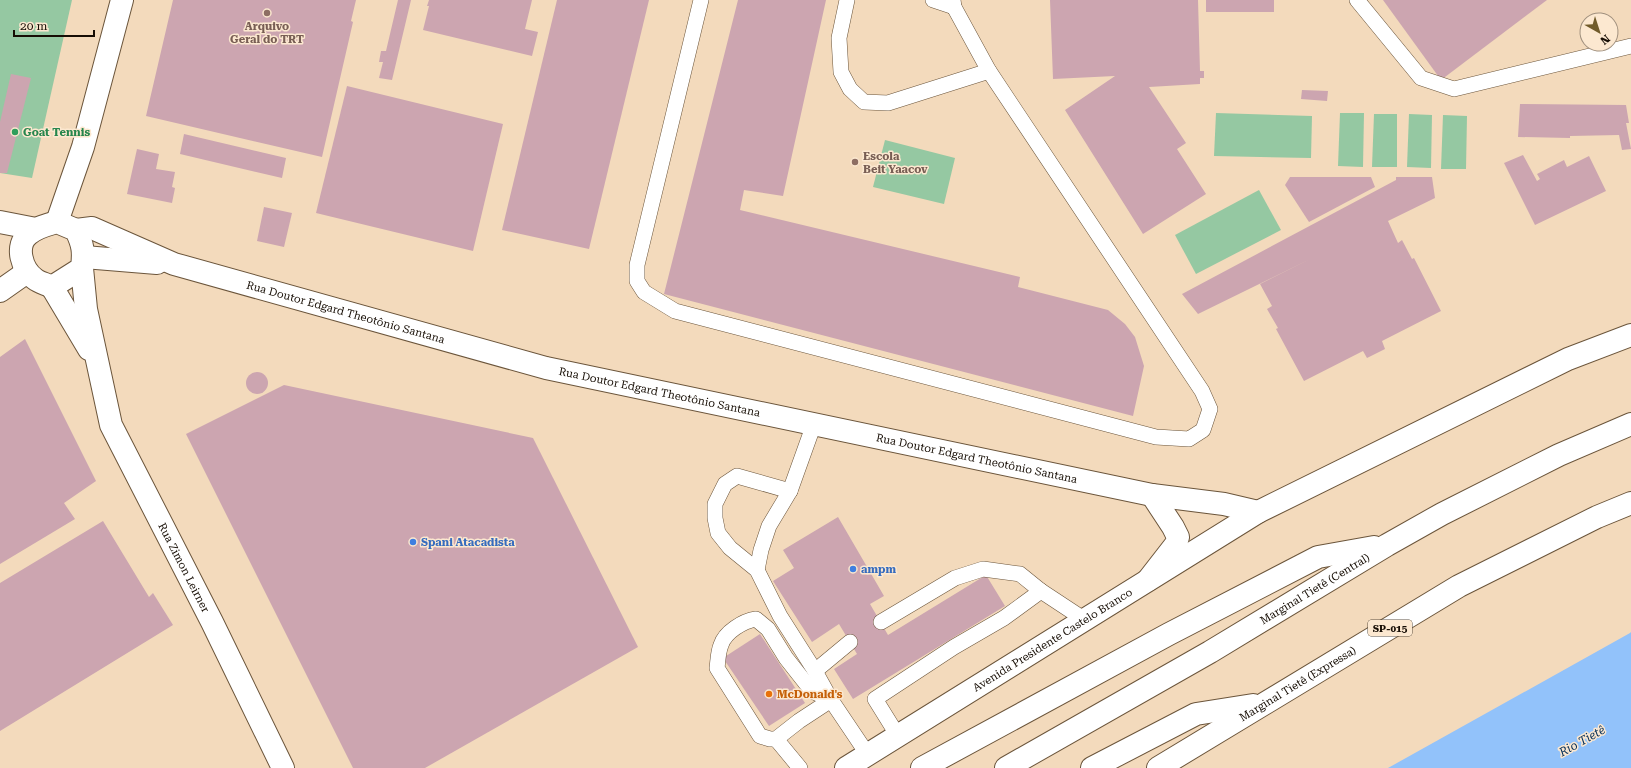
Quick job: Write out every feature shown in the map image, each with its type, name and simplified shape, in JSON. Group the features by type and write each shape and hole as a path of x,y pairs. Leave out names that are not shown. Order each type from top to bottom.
{"main road":[{"path":"67,226 83,147 122,0"},
{"path":"0,222 36,229 67,226"},
{"path":"36,229 27,235 21,247 22,263 27,272 36,280 52,287 83,262 83,245 67,226"},
{"name":"Rua Doutor Edgard Theotônio Santana","path":"67,226 92,228 174,264 546,368 1152,495 1224,504 1258,512"},
{"path":"0,236 21,247"},
{"name":"Rua Doutor Edgard Theotônio Santana","path":"83,262 174,264"},
{"name":"Rua Zimon Leirner","path":"83,262 86,309 110,425 212,622 283,768"},
{"path":"0,291 27,272"},
{"name":"Rua Zimon Leirner","path":"52,287 98,363"},
{"name":"Avenida Presidente Castelo Branco","path":"846,768 1258,512 1554,365 1631,335"},
{"name":"Marginal Tietê (Central)","path":"1006,768 1210,652 1387,545 1442,514 1559,455 1631,424"},
{"path":"1146,582 1176,544 1178,537 1152,495"},
{"name":"Marginal Tietê (Expressa)","path":"1158,768 1458,586 1590,520 1631,503"},
{"path":"922,768 1169,634 1318,557 1387,545"},
{"path":"1092,768 1196,714 1266,702"}],"lane":[{"path":"701,0 637,265 637,281 644,292 675,311 1156,437 1189,439 1203,430 1210,409 1202,391 989,71 954,3 933,0"},
{"path":"847,0 839,38 841,72 850,89 864,102 888,103 989,71"},
{"path":"1357,0 1421,78 1454,89 1631,46"},
{"path":"757,570 760,550 769,526 790,491 814,424"},
{"path":"790,491 737,476 726,484 715,504 715,518 718,533 730,548 757,570 780,616 815,670 831,700 868,755"},
{"path":"881,622 955,578 984,569 1020,574 1041,591 1085,620"},
{"path":"898,736 872,694 1004,618 1041,591"},
{"path":"756,619 768,629 786,658 812,691 831,700 799,721 776,739 760,736 717,668 721,645 726,636 747,620 756,619"},
{"path":"815,670 847,650"},
{"path":"776,739 800,768"}],"green space":[{"path":"0,0 72,0 32,178 0,173"},
{"path":"1216,113 1312,116 1311,158 1214,156"},
{"path":"1340,113 1364,113 1363,167 1338,166"},
{"path":"1374,114 1397,114 1397,167 1372,167"},
{"path":"1409,114 1432,115 1431,168 1407,167"},
{"path":"1443,115 1467,116 1466,169 1441,169"},
{"path":"885,140 955,158 944,204 873,187"},
{"path":"1259,190 1281,230 1196,274 1175,235"}],"water":[{"name":"Rio Tietê","path":"1631,632 1631,768 1388,768 1630,633"}],"building":[{"path":"173,0 356,0 351,21 353,22 322,157 146,116"},
{"path":"398,0 411,0 392,80 379,78 383,62 379,62 381,51 386,51"},
{"path":"429,0 532,0 525,29 538,32 532,56 423,30"},
{"path":"557,0 649,0 589,249 502,230"},
{"path":"738,0 826,0 783,196 744,190 740,210 1020,277 1018,287 1108,310 1125,324 1135,337 1144,366 1133,416 664,294"},
{"path":"1050,0 1198,0 1200,71 1204,71 1204,78 1200,78 1200,84 1149,87 1186,143 1177,149 1206,194 1143,234 1065,110 1115,76 1053,79"},
{"path":"1206,0 1274,0 1274,12 1206,12"},
{"path":"1383,0 1547,0 1441,80"},
{"path":"11,74 31,78 7,173 0,173 0,122"},
{"path":"347,86 503,124 473,251 316,213"},
{"path":"1302,90 1328,91 1327,101 1301,99"},
{"path":"1520,104 1626,105 1629,123 1626,123 1631,149 1622,150 1619,135 1570,136 1570,138 1518,137"},
{"path":"184,134 286,158 282,178 180,154"},
{"path":"137,149 159,154 156,169 175,172 172,187 175,188 172,203 127,194"},
{"path":"1523,155 1537,181 1540,179 1537,174 1564,160 1567,167 1589,156 1606,191 1535,225 1504,163"},
{"path":"1290,177 1371,177 1375,187 1309,222 1285,185"},
{"path":"1396,177 1432,177 1435,198 1388,221 1398,243 1402,240 1412,259 1414,258 1441,311 1382,341 1385,349 1367,358 1363,351 1304,381 1276,329 1278,328 1267,309 1272,306 1260,284 1310,259 1198,314 1182,294 1396,180"},
{"path":"264,207 292,213 284,247 257,241"},
{"path":"25,339 96,481 64,503 75,519 0,564 0,357"},
{"path":"253,372 261,372 268,379 268,387 261,394 253,394 246,387 246,379"},
{"name":"Spani Atacadista","path":"284,385 533,438 638,647 425,768 353,768 186,434"},
{"path":"838,517 884,596 870,604 888,635 986,575 1005,606 853,699 834,669 857,654 839,624 812,642 773,581 794,568 783,550"},
{"path":"103,521 149,597 153,593 173,625 0,731 0,583"},
{"path":"760,634 805,703 769,726 723,658"}],"place":[{"name":"Arquivo Geral do TRT","path":"267,13"},
{"name":"Goat Tennis","path":"15,132"},
{"name":"Escola Beit Yaacov","path":"855,162"},
{"name":"Spani Atacadista","path":"413,542"},
{"name":"ampm","path":"853,569"},
{"name":"McDonald's","path":"769,694"}]}
